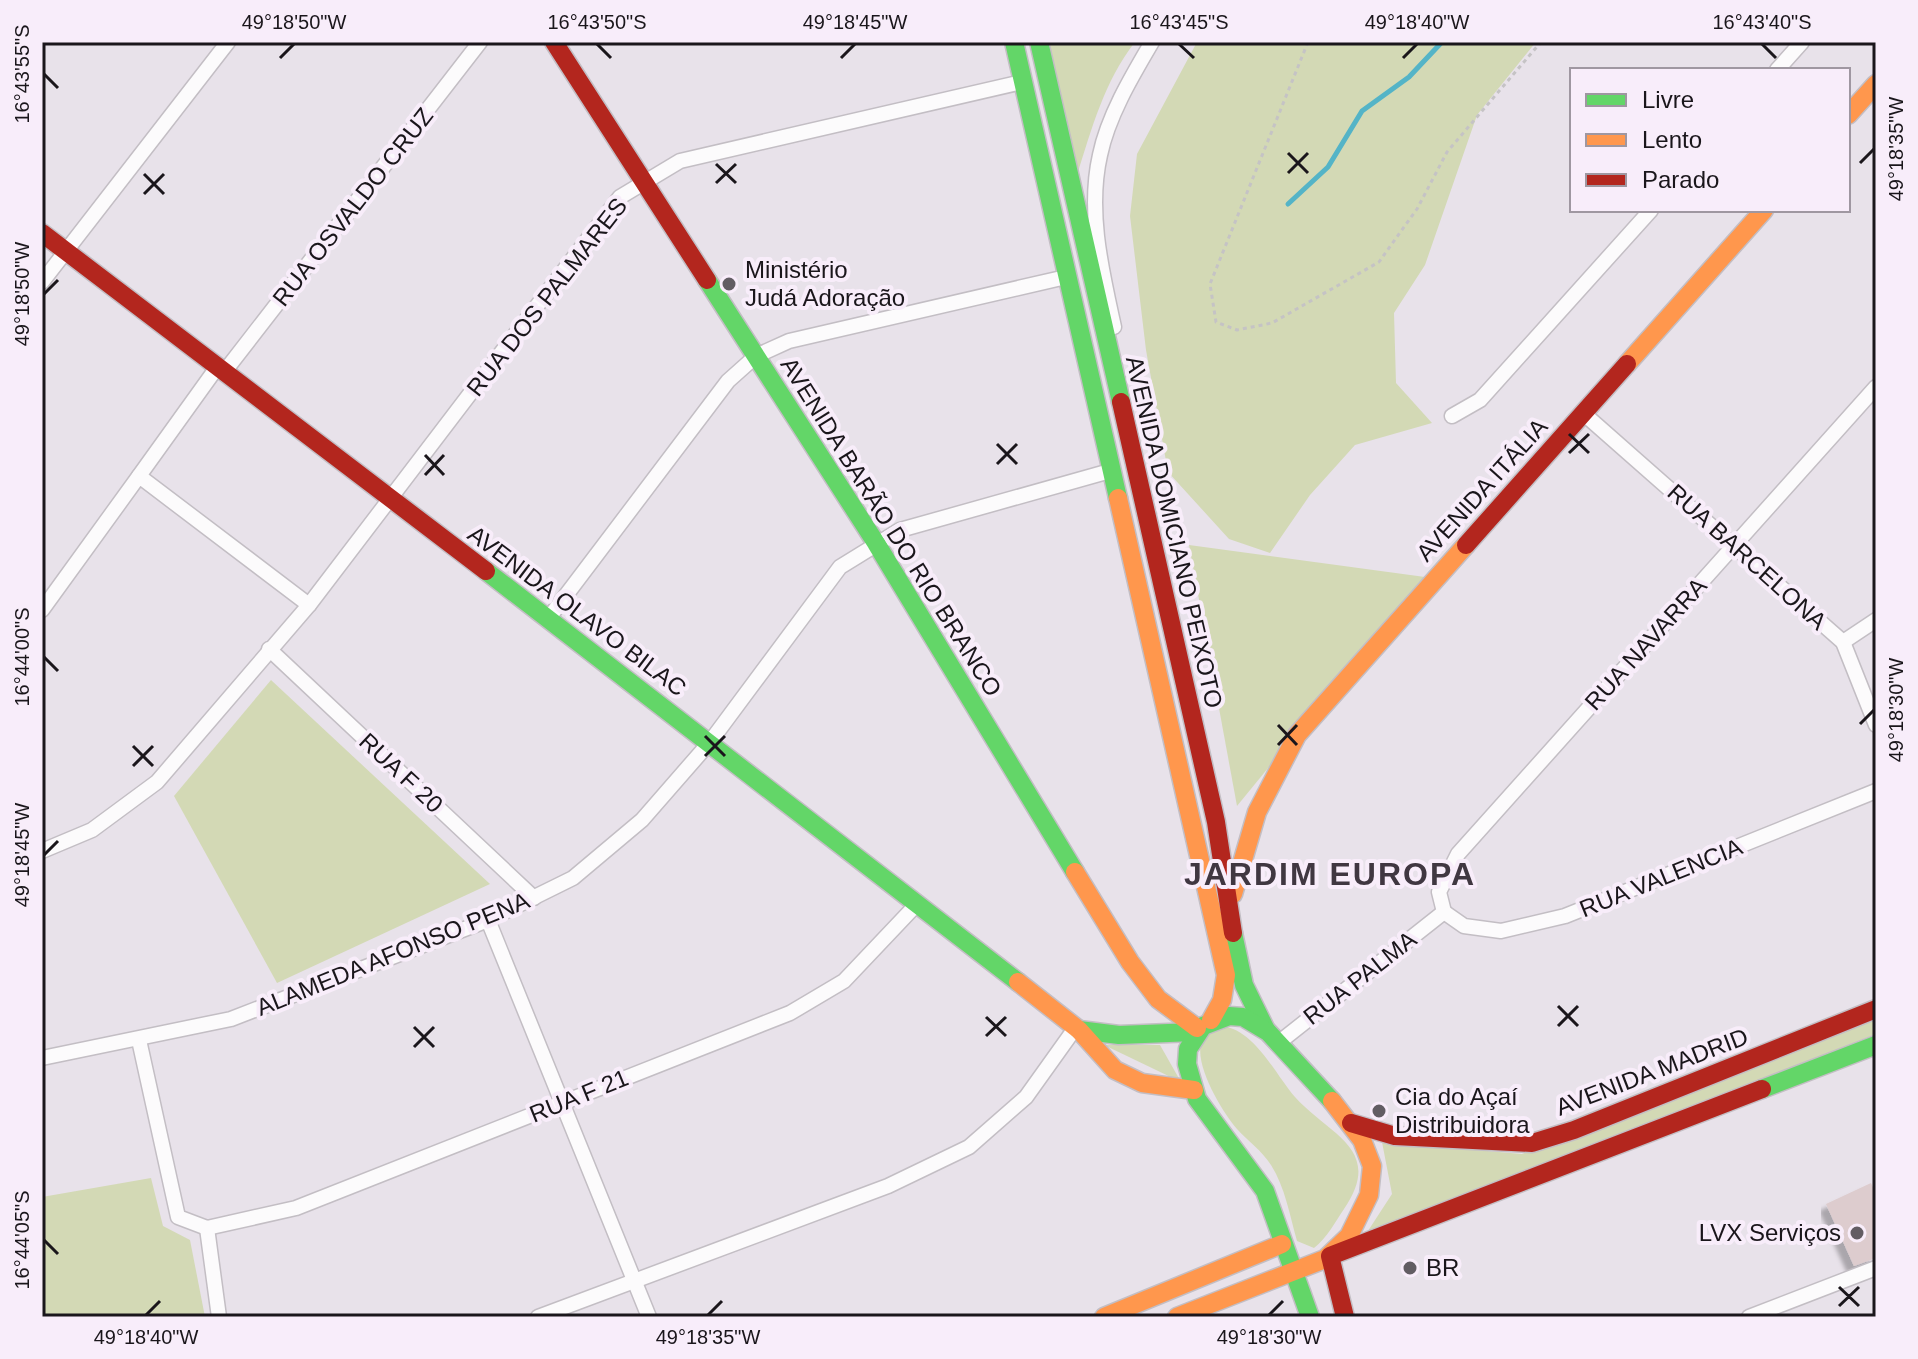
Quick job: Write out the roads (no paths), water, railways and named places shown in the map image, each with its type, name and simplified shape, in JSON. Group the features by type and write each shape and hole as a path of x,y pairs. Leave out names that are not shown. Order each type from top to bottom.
{"main road":[{"name":"AVENIDA BARÃO DO RIO BRANCO","path":"554,42 876,543 1130,962 1158,999 1201,1027"},
{"name":"AVENIDA DOMICIANO PEIXOTO","path":"1014,42 1226,975 1222,1000 1201,1027 1187,1064 1194,1090"},
{"name":"AVENIDA DOMICIANO PEIXOTO","path":"1039,42 1216,822 1231,905 1237,961 1244,985 1271,1037"},
{"path":"1850,113 1876,84"},
{"name":"AVENIDA ITÁLIA","path":"1231,905 1253,813 1267,781 1297,735 1762,212"},
{"name":"AVENIDA OLAVO BILAC","path":"42,233 710,742 1078,1029 1093,1052 1130,1081 1151,1088 1194,1090"},
{"path":"1216,822 1236,824 1253,813"},
{"name":"AVENIDA MADRID","path":"1351,1123 1395,1136 1532,1143 1574,1130 1876,1009"},
{"path":"1078,1029 1119,1035 1201,1027 1234,1017 1271,1037 1351,1123 1369,1153 1371,1176 1358,1220 1330,1256"},
{"path":"1177,1317 1876,1045"},
{"path":"1194,1090 1225,1139 1262,1183 1310,1317"},
{"path":"1104,1317 1282,1244"},
{"path":"1330,1256 1345,1317"}],"street":[{"path":"42,282 228,42"},
{"name":"RUA OSVALDO CRUZ","path":"222,368 480,42"},
{"path":"1116,391 1121,362 1098,249 1100,154 1130,78 1152,42"},
{"path":"1779,68 1797,44"},
{"name":"RUA DOS PALMARES","path":"391,501 620,197 644,181 680,161 1022,82"},
{"path":"1452,416 1480,400 1649,212"},
{"path":"548,619 728,381 756,356 789,341 1066,277"},
{"path":"42,610 222,368"},
{"name":"RUA NAVARRA","path":"1444,912 1439,892 1458,854 1876,387"},
{"name":"RUA BARCELONA","path":"1583,413 1843,642 1876,725"},
{"name":"ALAMEDA AFONSO PENA","path":"42,1058 231,1019 488,920 573,878 642,820 710,742 840,567 900,530 1110,471"},
{"path":"139,476 309,605"},
{"path":"42,851 92,830 157,782 309,605 391,501"},
{"path":"1843,642 1876,620"},
{"name":"RUA F 20","path":"269,649 534,898"},
{"name":"RUA VALENCIA","path":"1444,912 1464,926 1501,931 1565,916 1876,791"},
{"name":"RUA F 21","path":"207,1228 296,1208 790,1013 844,981 917,904"},
{"name":"RUA PALMA","path":"1271,1037 1444,912"},
{"path":"488,920 649,1317"},
{"path":"538,1317 888,1186 969,1147 1026,1097 1078,1029"},
{"path":"139,1040 178,1217 207,1228 219,1317"},
{"path":"1749,1317 1876,1268"}],"waterway":[{"path":"1288,204 1328,167 1362,111 1409,77 1442,42"}],"place":[{"name":"Ministério Judá Adoração","path":"729,284"},
{"name":"Cia do Açaí Distribuidora","path":"1379,1111"},
{"name":"LVX Serviços","path":"1857,1233"},
{"name":"BR","path":"1410,1268"}],"district":[{"name":"JARDIM EUROPA","path":"1330,874"}]}
